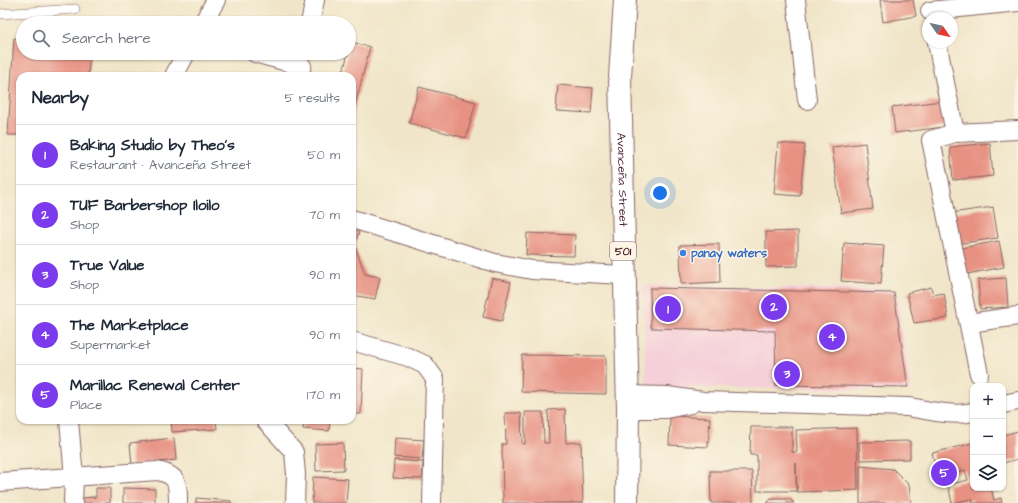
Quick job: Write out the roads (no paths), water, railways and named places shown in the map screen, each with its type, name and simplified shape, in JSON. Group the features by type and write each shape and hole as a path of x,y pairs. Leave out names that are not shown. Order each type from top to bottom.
{"main road":[{"name":"Avanceña Street","path":"624,0 620,78 623,275 627,402 627,503"}],"street":[{"path":"207,16 216,0"},
{"path":"312,16 315,0"},
{"path":"796,0 807,100"},
{"path":"929,10 1018,2"},
{"path":"938,48 956,133"},
{"path":"176,72 182,60"},
{"path":"282,60 302,65"},
{"path":"980,374 931,140 956,133 1018,130"},
{"path":"356,220 496,263 532,270 623,275"},
{"path":"969,323 1018,316"},
{"path":"356,342 408,357 425,364 435,379 432,503"},
{"path":"1006,403 1018,400"},
{"path":"627,402 666,409 703,402 908,407 939,412 970,413"},
{"path":"69,424 74,478 74,503"},
{"path":"269,424 294,452 296,474 295,503"},
{"path":"0,482 157,471 168,473 178,485 178,503"}],"lane":[{"path":"0,14 75,9"}],"place":[{"name":"panay waters","path":"683,253"},
{"name":"TUF Barbershop Iloilo","path":"774,307"},
{"name":"Baking Studio by Theo's","path":"668,309"},
{"name":"The Marketplace","path":"832,337"},
{"name":"True Value","path":"787,374"},
{"name":"Marillac Renewal Center","path":"944,473"}]}
